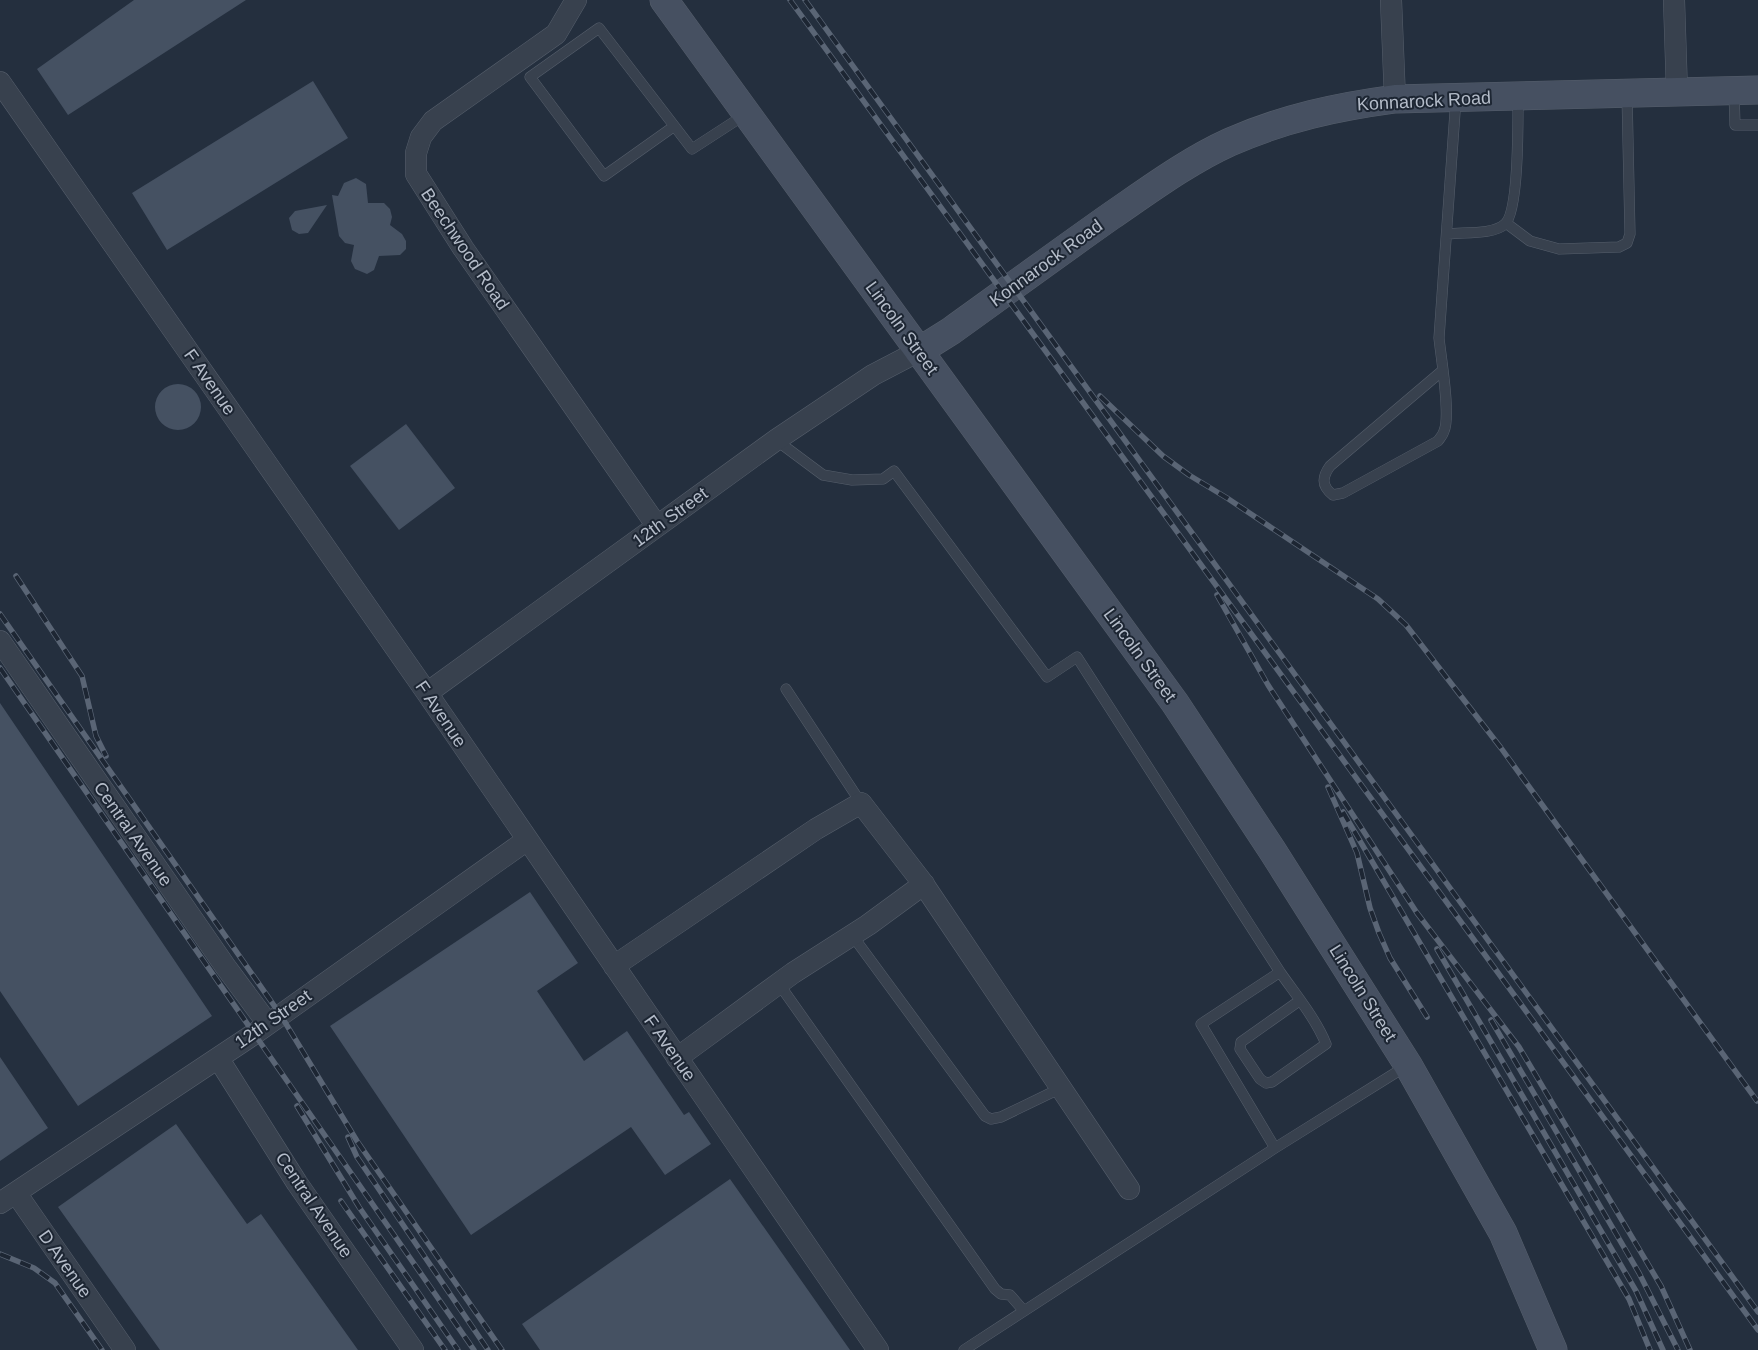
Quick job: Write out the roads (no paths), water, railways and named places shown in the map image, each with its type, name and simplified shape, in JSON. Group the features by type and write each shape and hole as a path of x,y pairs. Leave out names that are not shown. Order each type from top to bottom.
{"main road":[{"name":"Lincoln Street","path":"664,0 1175,703 1408,1065 1503,1233 1553,1350"},
{"name":"Konnarock Road","path":"919,351 951,332 1147,191 1228,143 1296,117 1345,106 1395,99 1746,90"}],"street":[{"name":"Beechwood Road","path":"576,0 556,34 433,121 422,137 416,154 416,174 468,255 657,526"},
{"path":"1391,0 1395,99"},
{"path":"1674,0 1677,92"},
{"name":"F Avenue","path":"0,82 427,693 878,1350"},
{"name":"12th Street","path":"427,693 776,440 873,375 919,351"},
{"name":"Central Avenue","path":"0,641 225,966 268,1024"},
{"path":"614,966 816,829 861,802 924,884 1129,1189"},
{"name":"12th Street","path":"8,1198 268,1024 527,840"},
{"path":"677,1058 779,984 924,884"},
{"name":"Central Avenue","path":"218,1058 297,1183 414,1350"},
{"name":"D Avenue","path":"8,1198 124,1350"}],"lane":[{"path":"674,127 604,176 530,77 599,28 692,149 746,113"},
{"path":"1746,90 1734,126 1758,125"},
{"path":"1506,223 1530,241 1559,249 1619,247 1627,243 1630,234 1627,93"},
{"path":"1448,234 1495,229 1506,223 1512,211 1518,149 1518,96"},
{"path":"1442,371 1330,466 1324,474 1323,482 1326,490 1333,495 1343,493 1438,441 1445,431 1446,411 1439,338 1448,234 1447,209 1455,138 1456,97"},
{"path":"776,440 823,475 852,480 883,479 894,471 1048,677 1077,658 1300,1000 1326,1044 1272,1082 1266,1083 1260,1079 1240,1049 1241,1042 1300,1000"},
{"path":"786,689 861,802"},
{"path":"852,935 985,1116 991,1119 1001,1117 1061,1088"},
{"path":"1274,1148 1201,1024 1280,972"},
{"path":"779,984 994,1289 1001,1294 1010,1295 1024,1311"},
{"path":"964,1350 1274,1148 1408,1065"}],"railway":[{"path":"790,0 1758,1330"},
{"path":"805,0 1758,1312"},
{"path":"1100,396 1163,456 1378,599 1406,625 1501,748 1757,1101"},
{"path":"16,576 82,676 96,736 106,756"},
{"path":"1217,595 1268,685 1417,913 1519,1047 1661,1286 1690,1350"},
{"path":"0,614 280,1014 357,1141 502,1350"},
{"path":"0,668 474,1350"},
{"path":"1328,787 1357,853 1370,908 1379,933 1390,958 1427,1017"},
{"path":"1343,812 1629,1299 1650,1350"},
{"path":"1437,949 1636,1291 1663,1350"},
{"path":"1491,1020 1639,1273 1678,1350"},
{"path":"297,1106 359,1207 458,1350"},
{"path":"348,1137 357,1157 488,1350"},
{"path":"341,1201 445,1350"},
{"path":"0,1254 34,1268 55,1283 102,1350"}]}
